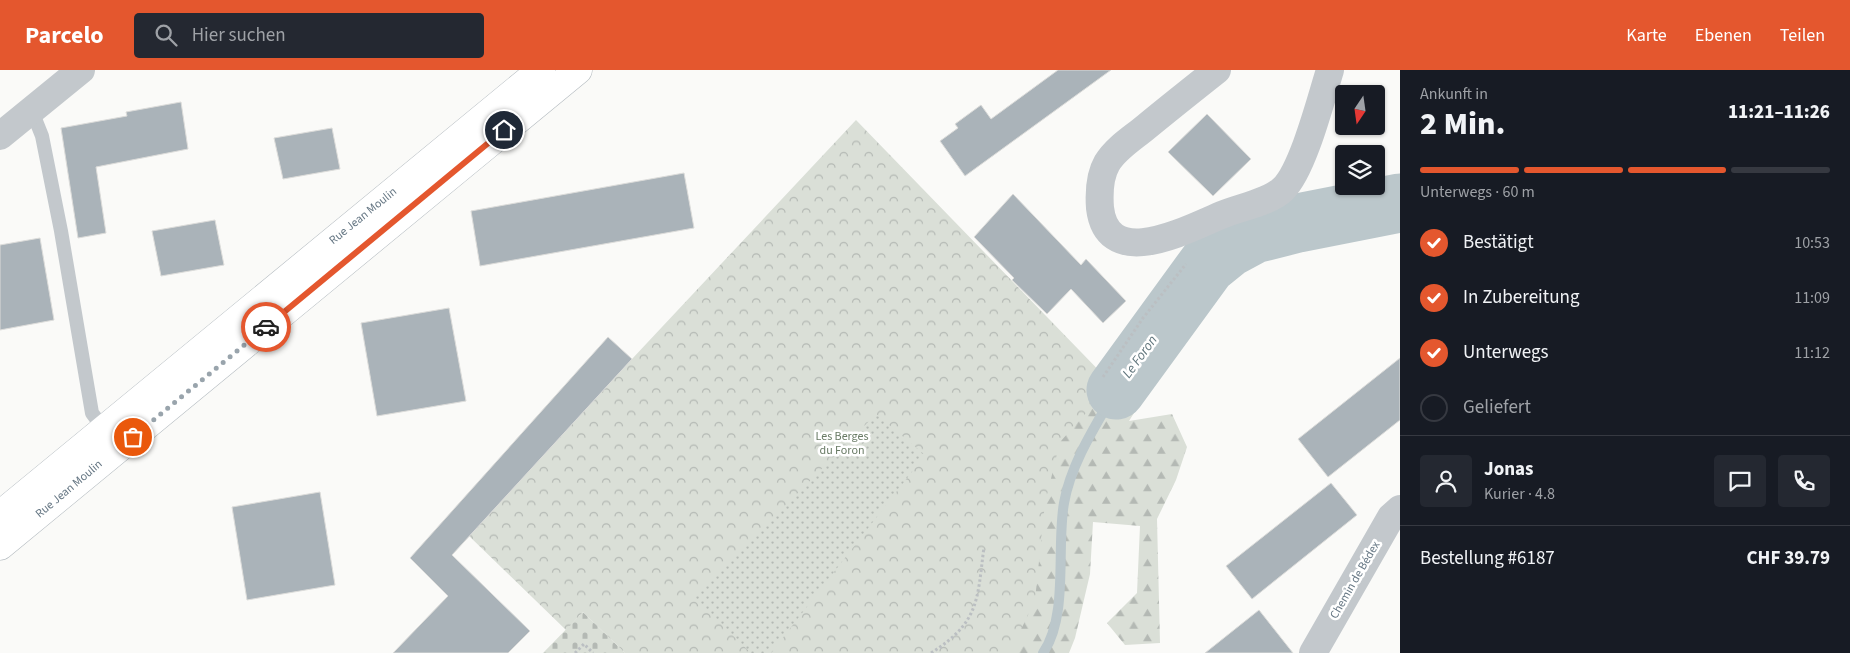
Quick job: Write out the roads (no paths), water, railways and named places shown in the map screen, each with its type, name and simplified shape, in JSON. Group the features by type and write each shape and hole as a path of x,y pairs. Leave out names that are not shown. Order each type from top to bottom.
{"street":[{"path":"0,136 82,70"},
{"path":"1217,70 1121,147 1105,166 1101,186 1101,212 1109,230 1120,239 1144,243 1170,236 1274,196 1284,189 1302,158 1330,70"},
{"name":"Rue Jean Moulin","path":"0,546 112,439 555,74"},
{"name":"Rue Jean Moulin","path":"0,515 112,439"},
{"name":"Chemin de Bédex","path":"1313,653 1391,517 1400,509"}],"lane":[{"path":"32,111 42,136 61,231 92,413 112,439"}],"waterway":[{"name":"Le Foron","path":"1116,390 1207,265 1228,248 1254,234 1298,223 1400,203"},
{"name":"Le Foron","path":"1043,653 1051,637 1059,601 1062,521 1067,488 1078,459 1116,390"}],"park label":[{"name":"Les Berges du Foron","path":"842,443"}]}
